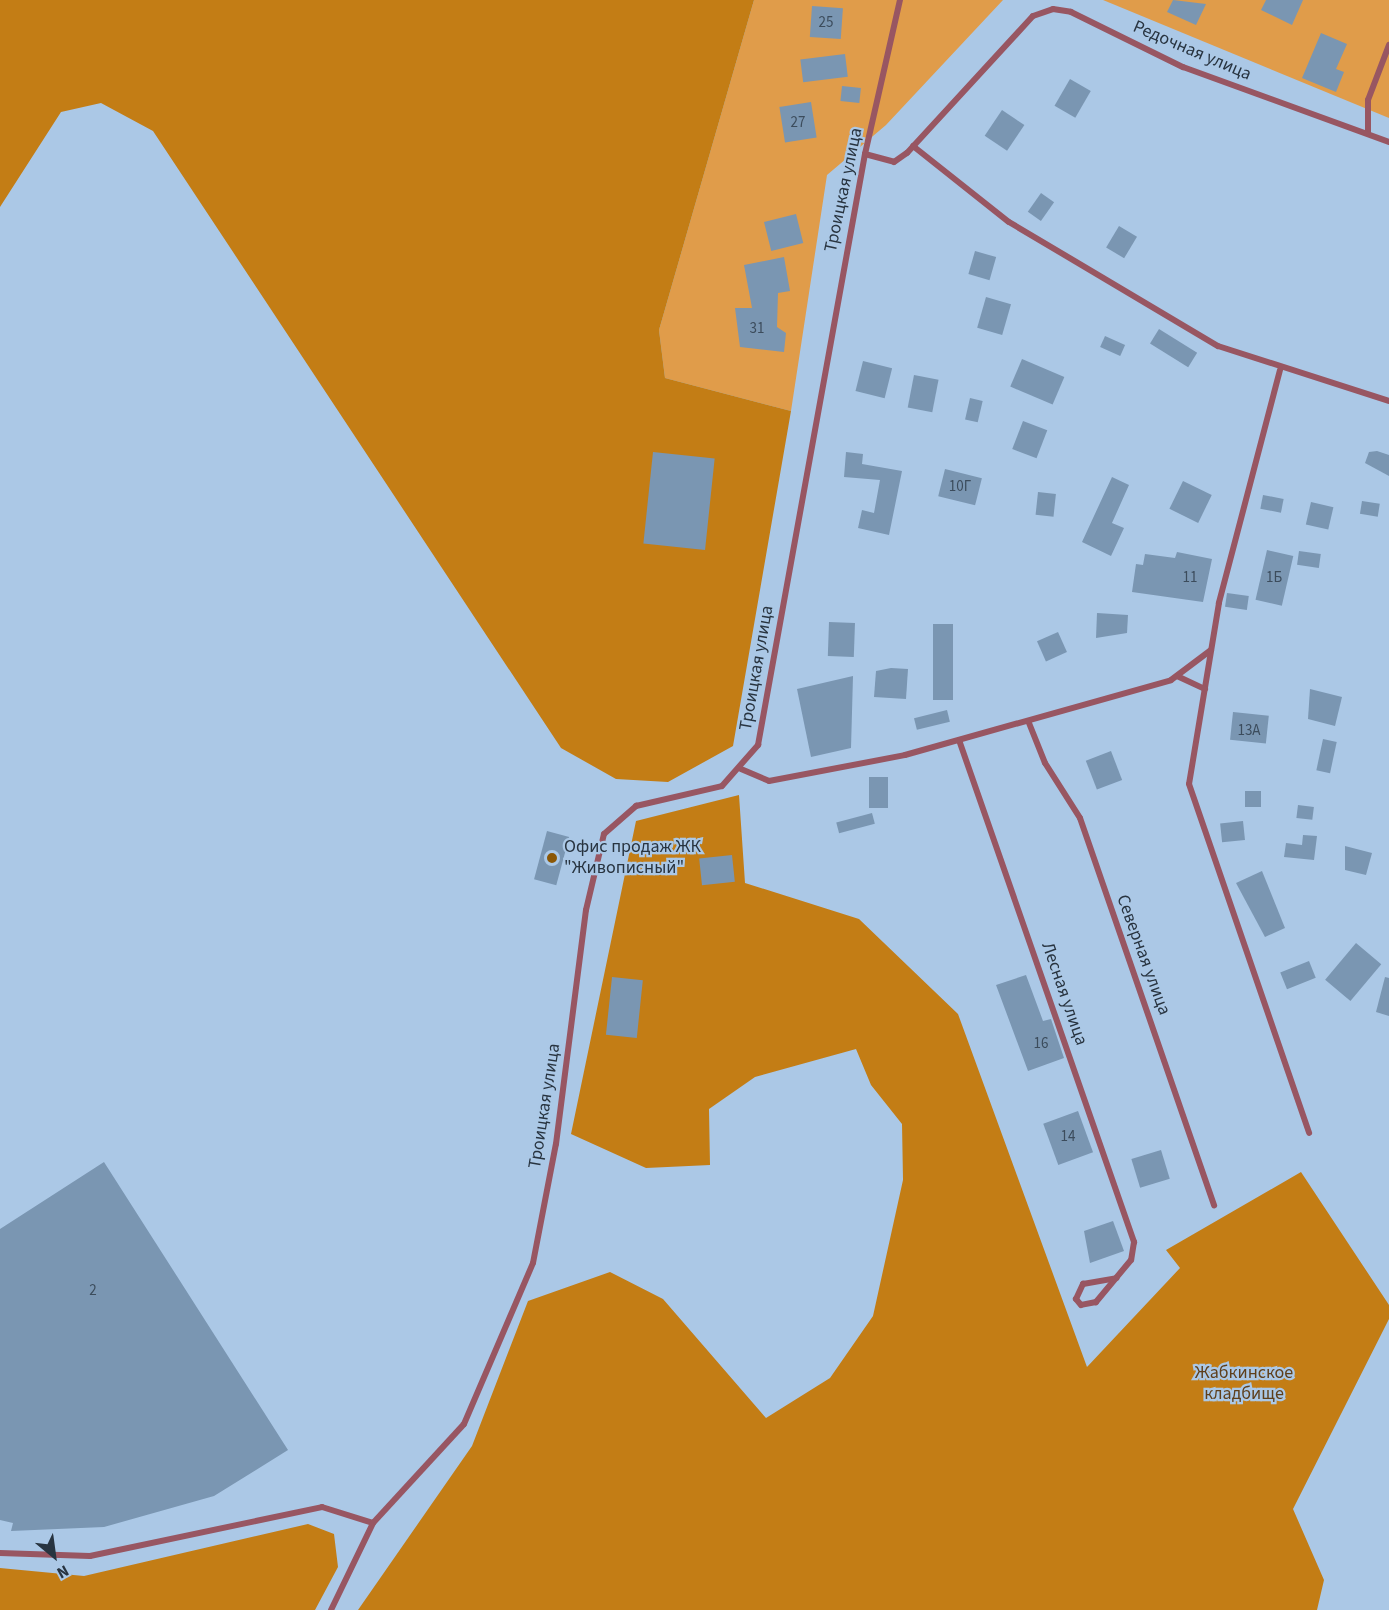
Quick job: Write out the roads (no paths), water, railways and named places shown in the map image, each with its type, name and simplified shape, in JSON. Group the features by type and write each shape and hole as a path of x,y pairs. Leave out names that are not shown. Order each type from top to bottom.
{"street":[{"name":"Троицкая улица","path":"331,1610 373,1523 464,1424 486,1384 533,1263 556,1144 586,910 604,834 636,806 722,786 741,769 758,745 865,154 900,0"},
{"name":"Редочная улица","path":"865,154 894,162 913,146 1033,16 1053,9 1071,12 1183,67 1389,142"},
{"path":"1368,133 1368,100 1389,45"},
{"path":"913,146 1010,222 1218,346 1280,370 1389,400"},
{"path":"1280,370 1211,650 1189,784 1309,1133"},
{"path":"741,769 769,781 792,778 1029,723 1177,676 1211,650"},
{"path":"1177,676 1205,689"},
{"name":"Северная улица","path":"1029,723 1045,763 1080,818 1214,1205"},
{"name":"Лесная улица","path":"959,740 1134,1242 1131,1260 1116,1278"},
{"path":"1116,1278 1096,1302 1081,1305 1076,1299 1083,1284 1116,1278"},
{"path":"0,1553 90,1556 322,1507 373,1523"}],"place":[{"name":"Офис продаж ЖК \"Живописный\"","path":"552,858"}],"park label":[{"name":"Жабкинское кладбище","path":"1244,1384"}]}
